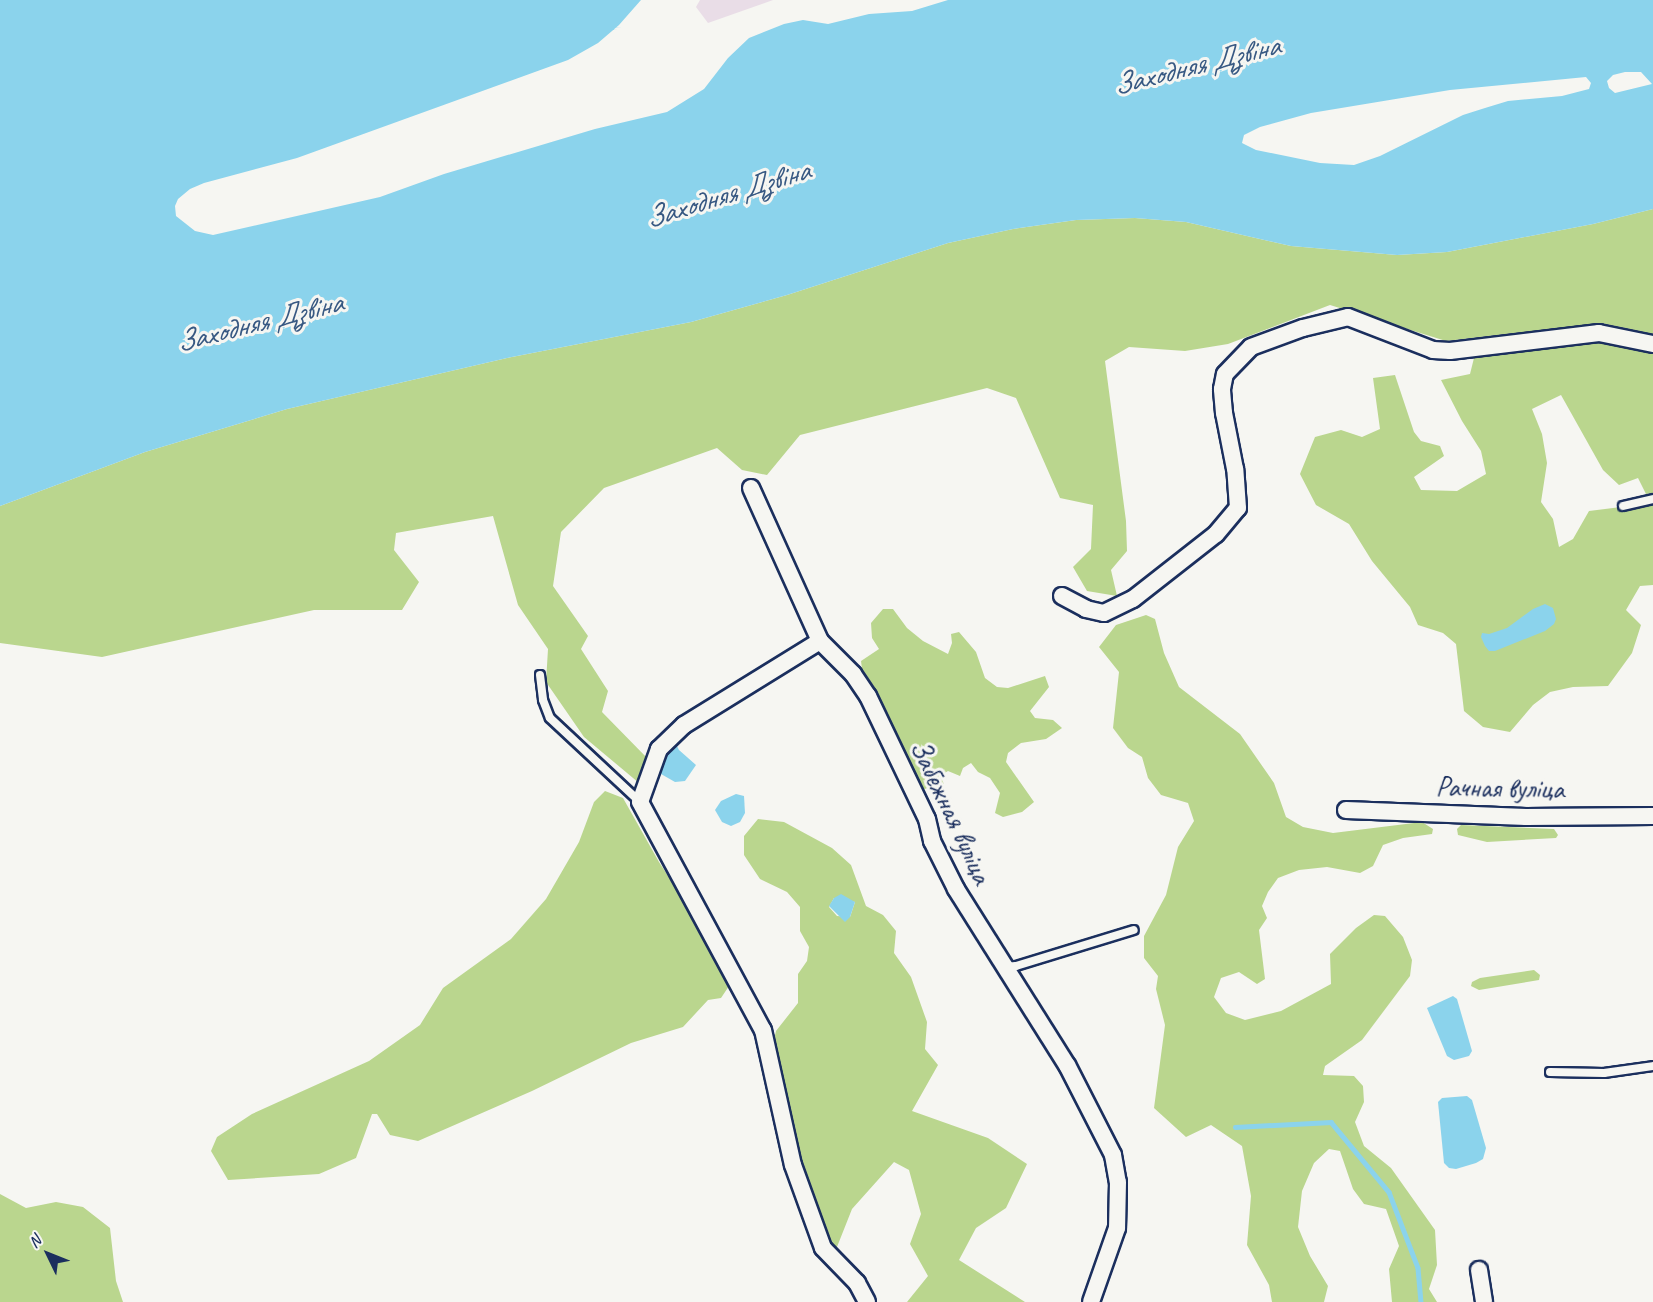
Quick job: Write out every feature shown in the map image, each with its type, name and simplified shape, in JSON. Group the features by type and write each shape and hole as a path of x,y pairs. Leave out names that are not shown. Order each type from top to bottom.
{"street":[{"path":"1062,596 1086,609 1104,613 1133,600 1216,534 1238,508 1235,469 1222,390 1225,374 1251,347 1313,325 1348,317 1433,350 1450,351 1599,333 1653,344"},
{"name":"Забежная вуліца","path":"751,489 820,641 853,674 868,696 927,819 932,841 956,889 1003,967 1067,1065 1113,1155 1118,1182 1117,1228 1091,1302"},
{"path":"820,641 684,725 659,749 640,802 762,1030 793,1164 823,1248 857,1283 867,1302"},
{"name":"Рачная вуліца","path":"1346,810 1526,817 1653,816"},
{"path":"1479,1270 1485,1302"}],"lane":[{"path":"1623,506 1653,499"},
{"path":"540,675 543,699 550,717 640,802"},
{"path":"1003,967 1016,966 1134,930"},
{"path":"1550,1072 1604,1073 1653,1066"}],"shaded area":[{"path":"700,0 773,0 708,23 696,7"}],"green space":[{"path":"1653,209 1653,334 1601,323 1446,341 1330,305 1228,344 1185,351 1129,347 1105,361 1126,521 1127,551 1111,570 1117,596 1087,591 1073,567 1091,549 1093,505 1060,498 1016,398 987,388 800,435 767,475 742,470 717,448 604,488 561,532 553,586 588,636 581,649 608,691 602,712 649,760 639,783 584,737 546,682 548,649 518,605 493,516 396,533 394,550 419,582 402,610 314,610 102,657 0,643 0,506 145,452 287,409 507,358 691,322 787,295 948,243 1013,229 1076,220 1135,218 1186,222 1291,246 1397,255 1447,252 1593,224"},
{"path":"1598,338 1653,350 1653,493 1646,494 1638,478 1619,485 1603,470 1561,395 1532,409 1542,434 1547,463 1541,502 1553,519 1559,547 1573,539 1589,511 1653,503 1653,585 1640,586 1626,610 1641,625 1632,653 1608,686 1573,687 1550,692 1533,705 1510,732 1483,727 1464,711 1456,644 1443,633 1418,625 1410,607 1372,561 1349,524 1316,505 1300,474 1315,437 1341,430 1362,437 1380,429 1373,378 1395,375 1414,432 1421,441 1440,446 1444,456 1414,477 1421,490 1457,491 1486,474 1481,451 1462,421 1441,380 1470,374 1475,354"},
{"path":"883,609 893,609 907,628 923,641 948,654 952,643 951,634 959,632 976,652 985,678 997,687 1008,688 1045,676 1049,687 1030,711 1035,718 1053,720 1062,728 1046,739 1021,743 1008,753 1006,762 1034,802 1022,812 1003,817 995,813 1000,793 990,778 978,772 971,763 963,768 960,776 948,771 940,776 944,784 921,790 884,719 875,688 862,669 861,661 879,649 872,638 871,623"},
{"path":"1146,615 1155,619 1164,653 1179,687 1240,734 1274,783 1286,817 1303,827 1333,833 1422,822 1433,829 1432,834 1403,838 1383,845 1373,866 1360,873 1327,867 1299,870 1278,878 1262,906 1267,918 1259,930 1265,979 1257,984 1239,972 1221,978 1214,997 1226,1013 1245,1020 1281,1011 1331,984 1330,954 1356,928 1374,915 1385,916 1403,937 1412,960 1410,976 1362,1040 1325,1066 1323,1075 1354,1076 1363,1086 1364,1102 1355,1122 1364,1146 1391,1168 1435,1230 1437,1265 1429,1289 1437,1302 1392,1302 1389,1269 1399,1246 1386,1209 1364,1204 1353,1189 1340,1151 1329,1149 1314,1163 1302,1191 1298,1227 1310,1256 1328,1286 1324,1302 1272,1302 1269,1285 1247,1245 1251,1196 1242,1146 1211,1125 1186,1137 1154,1108 1165,1025 1156,989 1158,976 1144,958 1144,936 1166,895 1178,847 1194,821 1188,803 1161,795 1148,778 1142,757 1128,748 1113,728 1119,672 1099,647 1116,625"},
{"path":"605,791 623,798 659,862 714,947 731,983 721,998 708,1000 683,1027 631,1043 532,1091 418,1141 390,1135 377,1114 372,1114 356,1158 319,1174 228,1180 211,1151 217,1137 252,1114 369,1061 420,1025 443,988 511,939 546,899 579,842 594,802"},
{"path":"758,819 784,822 832,848 851,865 866,906 883,915 896,931 894,953 911,977 927,1022 925,1049 938,1065 912,1111 988,1138 1027,1164 1006,1208 976,1228 959,1260 1025,1302 907,1302 928,1276 910,1244 921,1214 909,1170 894,1162 852,1209 835,1252 803,1165 772,1049 776,1031 798,1003 798,974 807,961 809,947 800,931 800,907 787,892 760,879 744,855 744,836","holes":["834,898 855,902 850,917 837,916 829,907"]},
{"path":"1461,825 1554,829 1558,835 1556,838 1487,842 1458,835 1457,829"},
{"path":"1534,970 1540,975 1539,980 1479,990 1471,986 1472,982 1480,978"},
{"path":"0,1194 26,1208 56,1202 83,1207 110,1228 116,1281 123,1302 0,1302"}],"water":[{"name":"Заходняя Дзвіна","path":"0,0 641,0 619,25 598,43 568,60 297,158 204,183 190,189 178,199 175,206 176,216 195,231 213,235 380,197 444,174 595,129 667,112 704,89 728,58 749,38 784,24 803,20 828,24 869,14 912,11 948,0 1653,0 1653,209 1593,224 1447,252 1397,255 1291,246 1186,222 1135,218 1076,220 1013,229 948,243 787,295 691,322 507,358 287,409 145,452 0,506","holes":["1641,72 1652,84 1615,93 1609,88 1607,81 1613,75","1586,77 1591,83 1589,89 1562,96 1508,101 1463,115 1380,156 1354,165 1320,163 1256,150 1242,143 1244,135 1260,127 1311,113 1450,90"]},
{"path":"1545,604 1553,608 1556,619 1554,624 1545,631 1495,651 1489,651 1485,646 1481,637 1482,633 1489,634 1507,628 1533,609"},
{"path":"676,744 679,750 696,765 685,781 675,782 661,774 660,762"},
{"path":"736,794 744,796 745,813 740,822 731,826 722,822 715,810 721,801"},
{"path":"841,894 855,902 850,917 845,922 829,906 834,898"},
{"path":"1453,996 1457,999 1472,1051 1469,1056 1454,1060 1447,1056 1427,1008"},
{"path":"1467,1096 1472,1100 1486,1148 1483,1159 1476,1163 1456,1169 1449,1168 1444,1163 1438,1102 1442,1098"}],"waterway":[{"path":"1235,1127 1331,1122 1389,1192 1418,1268 1421,1302"}]}
